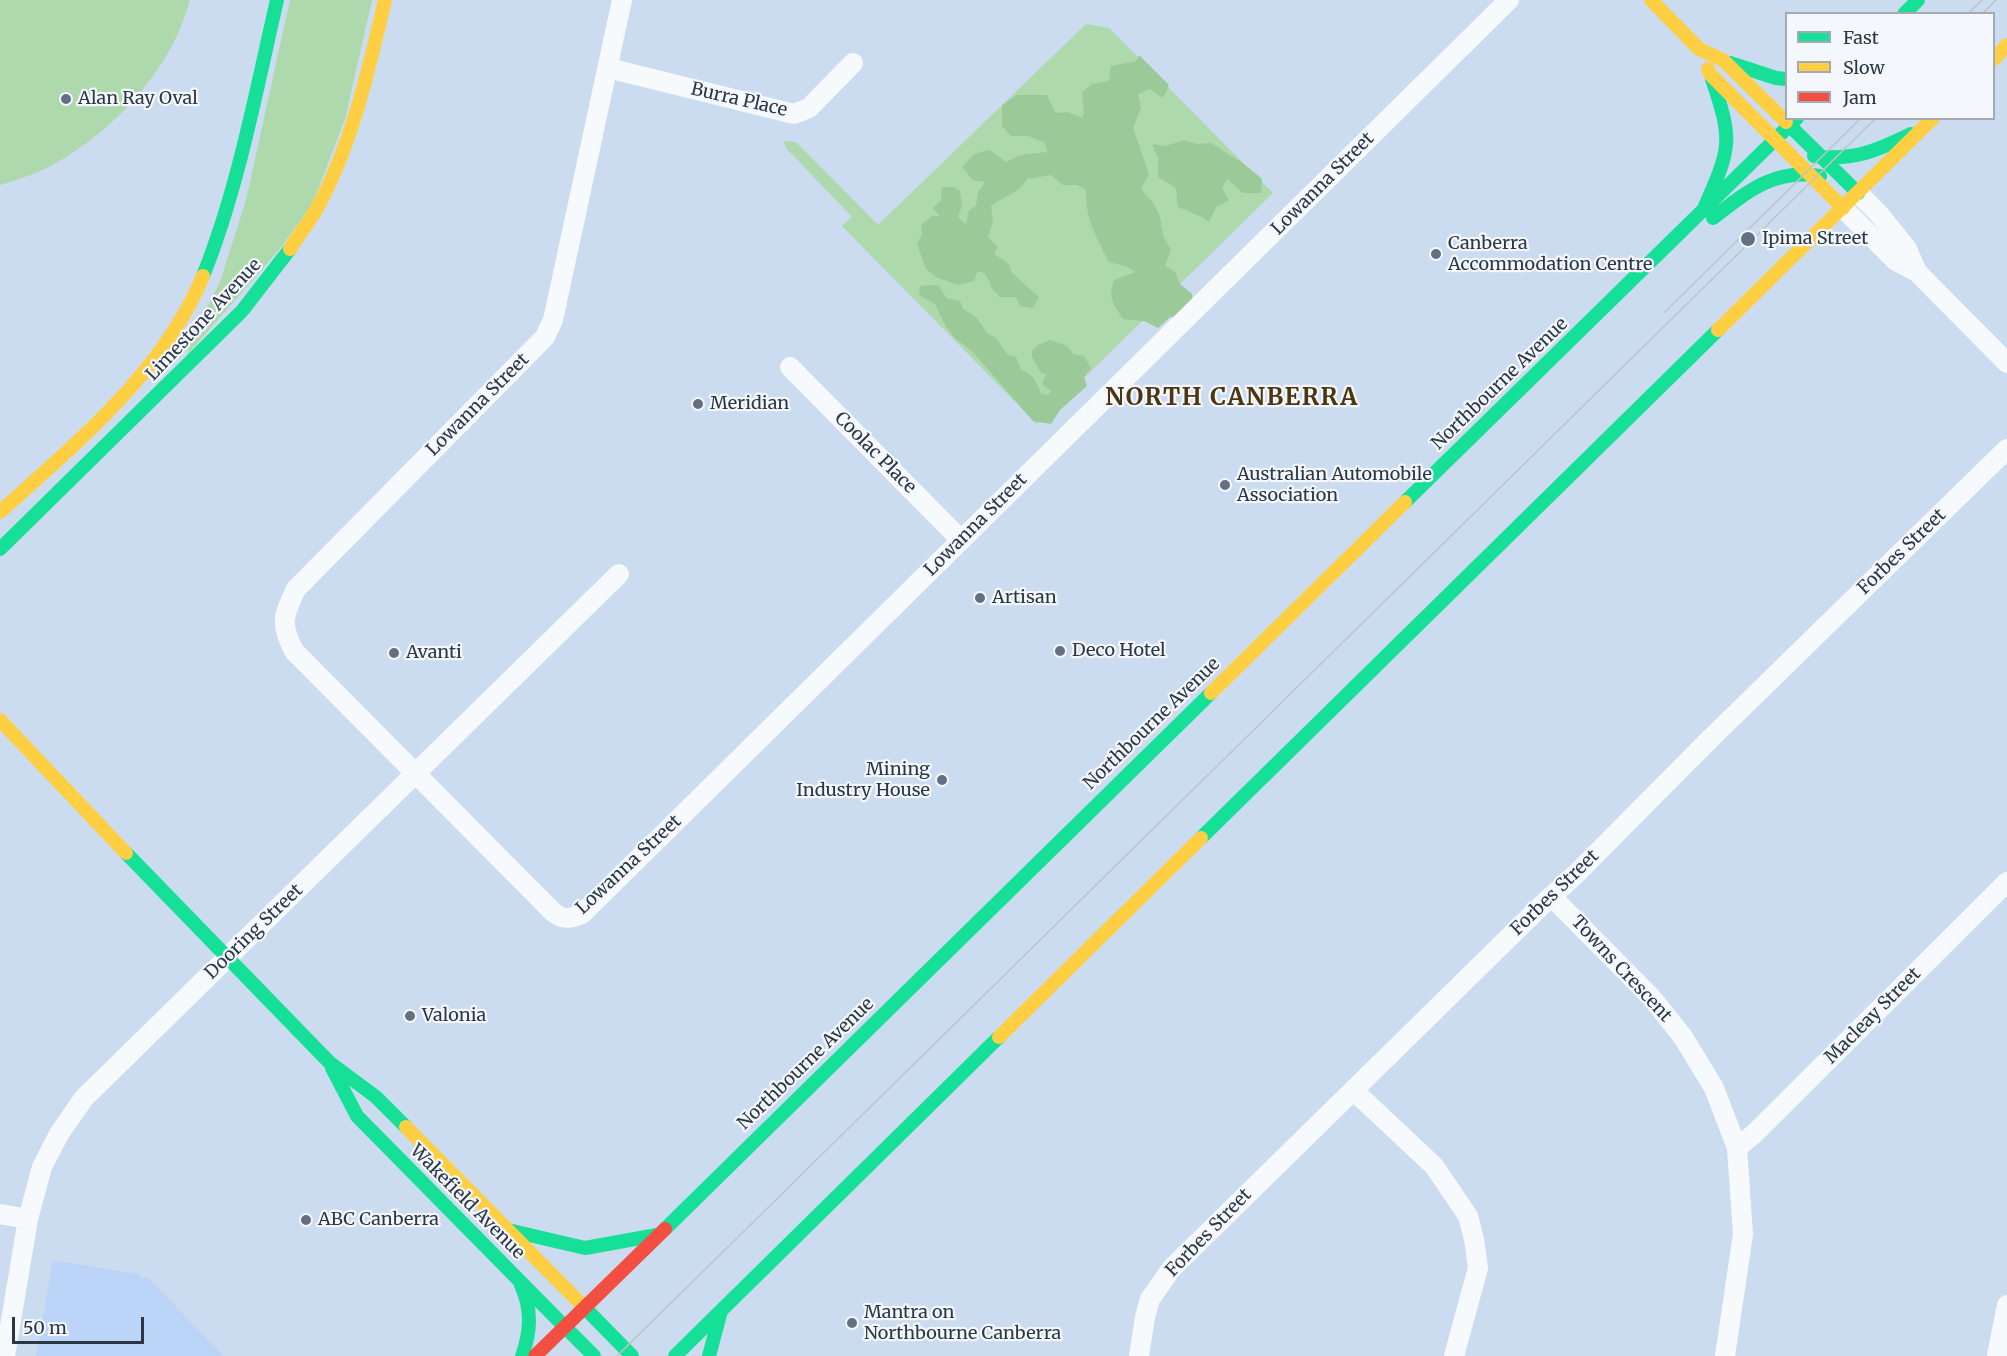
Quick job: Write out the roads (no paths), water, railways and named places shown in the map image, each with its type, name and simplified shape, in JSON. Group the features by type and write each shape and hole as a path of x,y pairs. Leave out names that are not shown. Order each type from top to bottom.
{"main road":[{"name":"Limestone Avenue","path":"0,512 119,401 167,341 195,296 220,227 237,169 277,0"},
{"name":"Limestone Avenue","path":"0,549 128,426 242,311 278,268 316,210 347,141 371,60 385,0"},
{"path":"1651,0 1700,49 1723,60 1785,79"},
{"path":"1906,12 1918,0"},
{"path":"1995,58 2007,45"},
{"path":"1700,49 1725,120 1727,148 1702,212"},
{"path":"1723,60 1785,115"},
{"path":"1710,74 1843,208"},
{"path":"1793,122 1822,158 1853,188"},
{"name":"Northbourne Avenue","path":"535,1356 1793,122"},
{"path":"1787,152 1822,158 1844,159 1864,156 1928,123"},
{"path":"675,1356 1843,208 1853,188 1928,123"},
{"path":"1666,247 1714,218 1749,189 1790,173 1807,172 1853,188"},
{"name":"Wakefield Avenue","path":"0,720 329,1062 376,1097 632,1356"},
{"name":"Wakefield Avenue","path":"0,741 94,820"},
{"name":"Wakefield Avenue","path":"329,1062 357,1116 594,1356"},
{"path":"508,1230 585,1248 657,1235"},
{"path":"519,1280 530,1306 530,1318 522,1356"},
{"path":"709,1356 721,1311"}],"street":[{"name":"Lowanna Street","path":"622,0 553,320 545,337 296,589 286,610 285,632 294,651 553,912 565,919 582,914 1509,0"},
{"name":"Burra Place","path":"608,68 794,114 809,108 853,63"},
{"path":"1853,188 1879,214 1907,249 1917,272"},
{"path":"1843,208 1896,261 1917,272 2007,363"},
{"name":"Coolac Place","path":"790,367 961,540"},
{"name":"Forbes Street","path":"1139,1356 1150,1299 1172,1268 2007,449"},
{"name":"Dooring Street","path":"5,1356 28,1219 42,1167 59,1134 84,1098 619,574"},
{"name":"Macleay Street","path":"1737,1148 1755,1133 2007,882"},
{"name":"Towns Crescent","path":"1551,896 1651,997 1683,1037 1714,1088 1737,1148 1743,1234 1725,1356"},
{"path":"1353,1090 1434,1166 1468,1216 1478,1268 1454,1356"},
{"path":"0,1214 28,1219"},
{"path":"1997,1356 2007,1305"}],"tram line":[{"path":"1970,12 1982,0"},
{"path":"1984,12 1996,0"},
{"path":"1665,312 1859,120"},
{"path":"617,1356 1874,120"}],"place":[{"name":"Alan Ray Oval","path":"66,99"},
{"name":"Ipima Street","path":"1748,239"},
{"name":"Canberra Accommodation Centre","path":"1436,254"},
{"name":"Meridian","path":"698,404"},
{"name":"Australian Automobile Association","path":"1225,485"},
{"name":"Artisan","path":"980,598"},
{"name":"Deco Hotel","path":"1060,651"},
{"name":"Avanti","path":"394,653"},
{"name":"Mining Industry House","path":"942,780"},
{"name":"Valonia","path":"410,1016"},
{"name":"ABC Canberra","path":"306,1220"},
{"name":"Mantra on Northbourne Canberra","path":"852,1323"}],"district":[{"name":"NORTH CANBERRA","path":"1232,398"}]}
